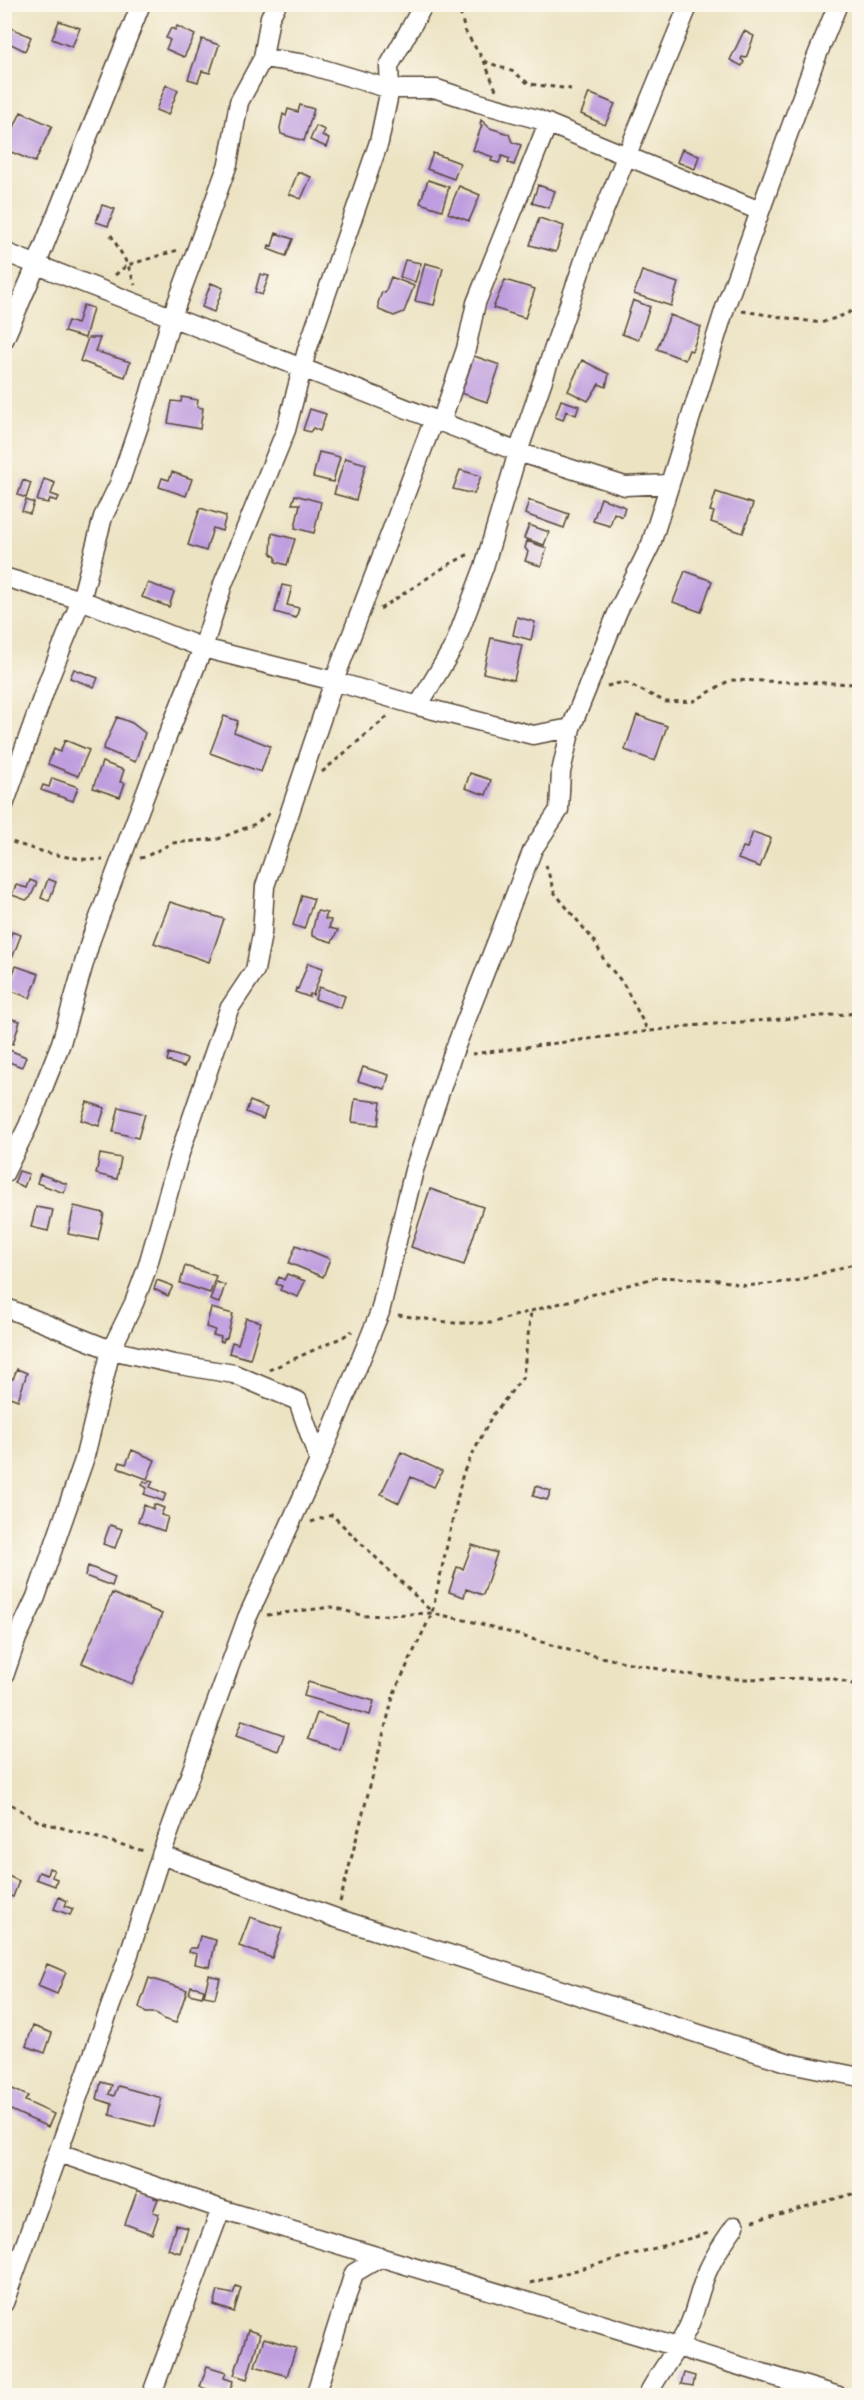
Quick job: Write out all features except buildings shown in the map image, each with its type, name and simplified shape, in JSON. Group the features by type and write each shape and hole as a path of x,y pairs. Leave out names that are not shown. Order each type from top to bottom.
{"street":[{"path":"4,340 141,4"},
{"path":"4,805 49,678 81,600 103,517 119,484 149,396 171,318 228,164 239,102 263,58 270,17 277,4"},
{"path":"4,1174 28,1126 61,1043 91,939 203,648 223,584 286,430 307,350 379,142 390,89 390,66 424,4"},
{"path":"418,706 454,646 484,567 518,452 587,252 689,4"},
{"path":"4,2304 127,1960 160,1855 247,1618 319,1461 380,1312 414,1170 452,1056 533,849 560,810 561,772 571,728 618,611 651,544 725,308 814,63 838,4"},
{"path":"263,58 306,64 390,89 437,89 548,123 760,211"},
{"path":"4,1676 17,1638 36,1597 84,1460 111,1350 134,1303 147,1268 178,1159 229,1009 255,970 262,934 265,886 334,681 466,349 476,303 548,123"},
{"path":"4,252 518,452 625,486 669,484"},
{"path":"4,577 81,600 203,648 334,681 418,706 533,735 571,728"},
{"path":"4,1307 111,1350 234,1374 298,1401 319,1461"},
{"path":"160,1855 336,1918 790,2063 860,2077"},
{"path":"59,2152 221,2209 839,2396"},
{"path":"151,2396 221,2209"},
{"path":"647,2396 658,2374 678,2347 690,2323 707,2271 716,2252 735,2226"},
{"path":"315,2396 354,2273 344,2246"},
{"path":"354,2273 381,2257"}],"path":[{"path":"458,4 465,31 484,61 505,111"},
{"path":"855,4 860,17"},
{"path":"484,61 514,72 530,84 571,89"},
{"path":"111,236 128,265 141,307"},
{"path":"98,290 128,265 198,244"},
{"path":"725,308 821,323 847,314 860,304"},
{"path":"356,624 446,566 491,543"},
{"path":"588,690 624,682 666,702 694,702 730,680 860,684"},
{"path":"321,773 389,715"},
{"path":"4,839 80,860 121,860 146,857 172,843 218,839 255,824 272,812"},
{"path":"539,840 554,892 595,942 605,962 623,983 649,1031"},
{"path":"452,1056 649,1031 860,1013"},
{"path":"380,1312 454,1323 491,1323 658,1277 719,1280 746,1286 795,1281 860,1262"},
{"path":"336,1918 394,1693 432,1613 463,1473 492,1416 523,1377 531,1311"},
{"path":"234,1374 259,1374 353,1331"},
{"path":"287,1531 332,1515 432,1613"},
{"path":"247,1618 332,1607 364,1616 432,1613 478,1623 572,1651 683,1674 738,1679 831,1678 860,1686"},
{"path":"4,1800 38,1821 160,1855"},
{"path":"499,2292 860,2192"}]}
